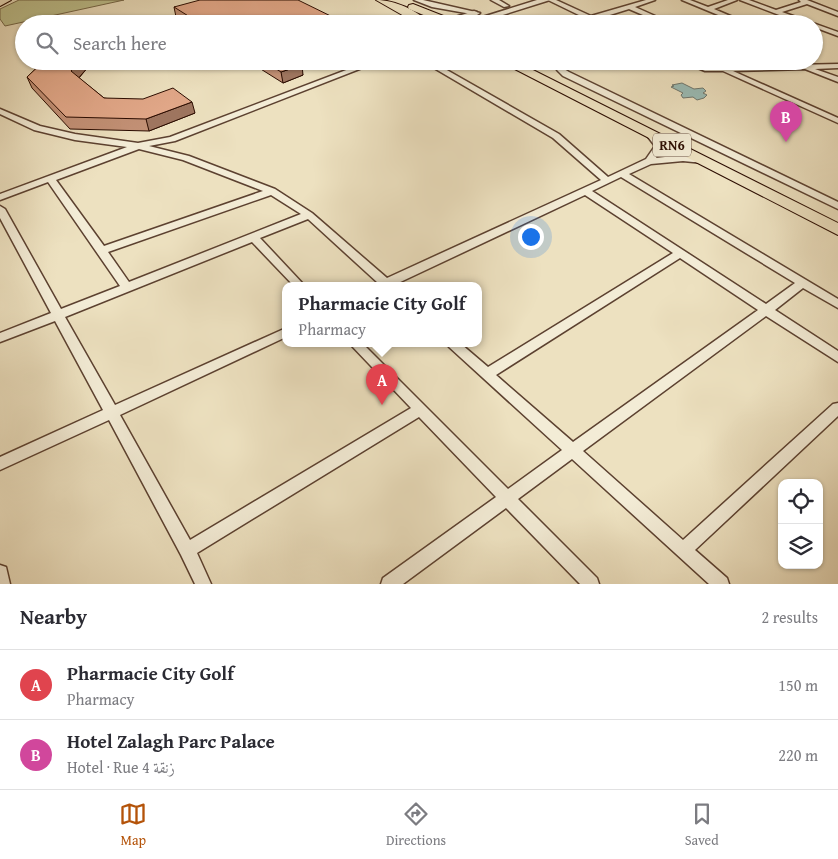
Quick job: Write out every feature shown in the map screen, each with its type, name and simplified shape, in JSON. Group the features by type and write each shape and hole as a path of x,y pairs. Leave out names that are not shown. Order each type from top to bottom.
{"main road":[{"path":"0,3 6,0"},
{"path":"381,0 412,15"},
{"path":"396,0 435,15"},
{"name":"RN6","path":"523,70 838,230"},
{"name":"RN6","path":"539,70 838,219"}],"street":[{"path":"418,0 432,5 477,13"},
{"path":"494,0 506,6"},
{"path":"470,15 526,0"},
{"path":"495,15 546,0"},
{"path":"551,0 584,15"},
{"path":"602,15 652,0"},
{"path":"685,0 723,15"},
{"path":"708,9 734,0"},
{"path":"743,0 786,15"},
{"path":"776,12 804,1 836,12"},
{"path":"630,7 649,15"},
{"path":"824,16 836,12"},
{"path":"823,28 838,34"},
{"path":"823,65 838,66"},
{"path":"152,142 164,134 336,70"},
{"path":"0,197 138,146 172,139 353,70"},
{"path":"440,70 556,136 608,181"},
{"path":"561,70 838,206"},
{"path":"726,70 838,122"},
{"path":"816,70 838,80"},
{"path":"0,111 37,128 56,134 138,146 186,158 272,191 309,215 383,282"},
{"path":"647,132 655,138 659,146 649,161"},
{"path":"392,282 649,161 683,158 703,160"},
{"path":"622,174 838,304"},
{"path":"50,178 103,250 127,287"},
{"path":"103,250 272,191"},
{"path":"586,191 838,357"},
{"path":"0,209 187,550 203,584"},
{"path":"0,338 309,215"},
{"path":"253,238 296,282"},
{"path":"487,374 679,254"},
{"path":"389,584 803,283"},
{"path":"0,464 282,334"},
{"path":"359,347 591,584"},
{"path":"456,347 721,584"},
{"path":"683,551 838,408"},
{"path":"187,550 419,410"},
{"path":"0,572 2,584"}],"green space":[{"path":"19,0 124,0 55,15 15,15 15,24 5,26 0,19 0,9"}],"water":[{"path":"682,83 694,89 703,88 706,91 703,93 707,95 697,100 693,97 683,98 681,95 683,93 671,87 674,86 672,85"}],"building":[{"path":"200,0 298,0 329,15 187,15 174,7"},
{"path":"34,70 72,70 104,98 143,99 173,88 192,102 146,119 66,117 27,77"}],"place":[{"name":"Hotel Zalagh Parc Palace","path":"786,142"},
{"name":"Pharmacie City Golf","path":"382,405"}]}
